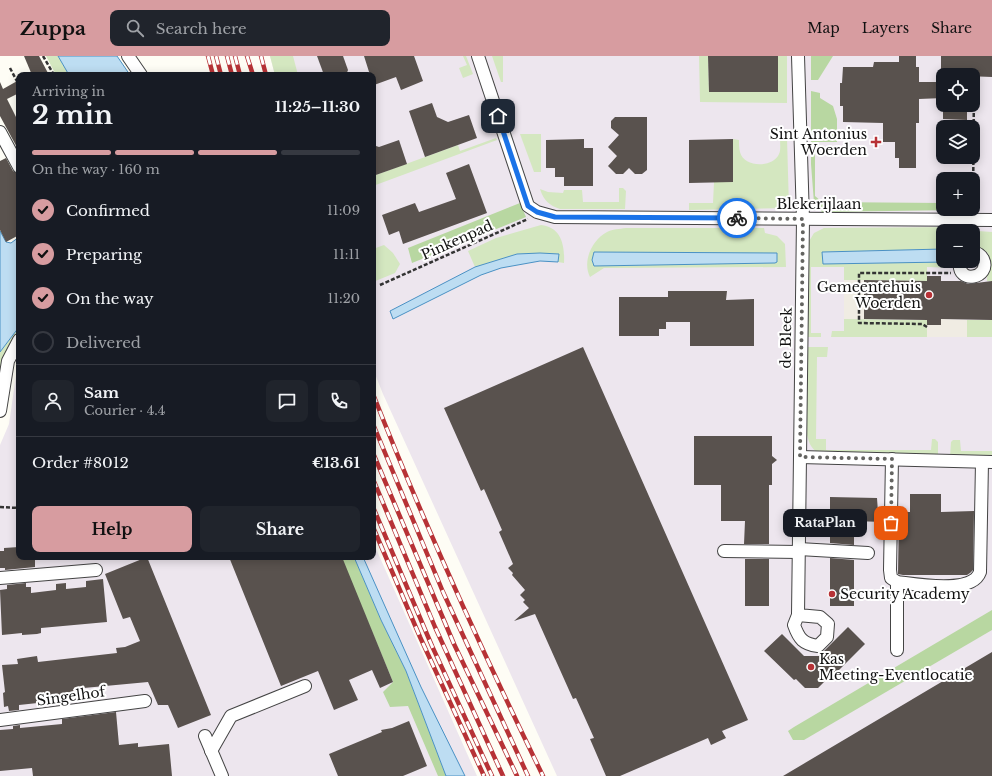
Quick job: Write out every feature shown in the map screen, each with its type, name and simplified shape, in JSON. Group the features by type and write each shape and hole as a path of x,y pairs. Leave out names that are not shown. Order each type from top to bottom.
{"street":[{"path":"128,56 139,72"},
{"name":"Blekerijlaan","path":"478,56 528,206 542,213 555,217 803,219 945,224"},
{"name":"de Bleek","path":"793,622 799,551 803,219 798,56"},
{"path":"0,132 5,154 16,163"},
{"name":"Blekerijlaan","path":"977,224 992,220"},
{"path":"960,268 963,273 970,277 974,277 981,273 984,262 980,255"},
{"path":"0,411 8,361 16,347"},
{"path":"800,457 892,459 987,462 980,572 976,579 959,585 943,588 897,582 891,578 892,459"},
{"path":"724,551 868,553"},
{"path":"0,578 96,570"},
{"path":"897,582 897,650"},
{"path":"212,751 231,716 305,686"},
{"name":"Singelhof","path":"0,720 145,701"},
{"path":"205,736 222,776"}],"path":[{"path":"43,56 52,72"},
{"path":"10,68 16,79"},
{"path":"973,172 974,112"},
{"name":"Pinkenpad","path":"380,285 542,213"},
{"path":"927,327 922,324 859,323 859,273 963,273"},
{"path":"0,507 16,508"}],"shaded area":[{"path":"270,56 992,56 992,776 557,776 376,376 376,72 274,72"},
{"path":"844,280 864,280 864,319 844,319"},
{"path":"941,319 967,320 967,337 927,337 927,325 941,325"},
{"path":"16,376 16,560 376,560 376,549 477,776 0,776 0,445 9,424"}],"green space":[{"path":"46,56 58,56 67,72 54,72"},
{"path":"270,56 293,56 297,72 274,72"},
{"path":"463,56 466,56 473,74 463,78 459,68 467,65"},
{"path":"492,56 503,56 503,82 501,82"},
{"path":"699,56 708,56 709,92 778,92 778,56 787,56 787,103 700,102"},
{"path":"811,56 833,56 818,80 811,80"},
{"path":"811,91 820,93 820,98 833,106 837,119 837,142 815,142 815,196 822,202 936,203 936,210 822,212 814,203 811,164"},
{"path":"520,134 541,134 541,172 534,172"},
{"path":"496,138 497,140 376,185 376,175 458,145 460,151"},
{"path":"780,138 787,138 789,208 689,210 689,203 713,203 714,182 733,182 733,139 739,140 740,151 747,161 765,164 776,159 779,154"},
{"path":"619,188 623,188 626,191 625,209 560,209 547,202 540,189 548,192 563,193 564,190 582,190 583,202 619,202"},
{"path":"520,203 526,217 412,263 408,248"},
{"path":"541,225 548,226 557,233 564,250 564,263 558,262 559,254 517,254 475,267 468,251 496,238"},
{"path":"936,227 936,249 823,252 823,259 936,262 936,267 927,267 927,281 844,280 844,267 811,267 811,333 821,333 821,337 806,337 808,243 814,233 824,228"},
{"path":"626,228 764,228 765,233 777,236 785,244 786,267 604,268 590,277 587,264 588,258 597,240 607,232"},
{"path":"980,231 992,232 992,281 987,281 988,253 980,249"},
{"path":"384,245 393,253 400,264 395,273 376,281 376,248"},
{"path":"844,319 927,320 927,337 831,337 832,331 844,331"},
{"path":"967,320 992,320 992,337 967,337"},
{"path":"16,331 16,341 0,380 0,352"},
{"path":"807,347 828,347 827,357 817,357 816,439 826,439 826,450 931,450 932,439 935,439 938,442 938,457 818,453 811,445 807,435"},
{"path":"953,440 960,440 961,451 992,451 992,457 950,457 951,442"},
{"path":"342,560 355,560 381,620 406,671 446,776 438,776 408,706 390,707 383,692 393,682"},
{"path":"992,610 992,630 804,740 793,740 788,731 794,727"}],"water":[{"path":"58,56 117,56 128,72 67,72"},
{"path":"0,231 6,242 11,243 16,239 16,331 0,352"},
{"path":"936,249 936,262 823,264 822,252"},
{"path":"594,252 777,253 777,262 594,266 592,260"},
{"path":"517,254 559,254 558,262 540,261 501,268 481,275 393,319 390,311 475,267"},
{"path":"355,560 364,560 421,687 465,776 446,776 406,671 381,620"}],"building":[{"path":"24,56 39,56 47,72 31,72"},
{"path":"317,56 343,56 348,70 347,72 323,72"},
{"path":"364,56 414,56 423,81 401,90 396,77 376,84 376,72 369,72"},
{"path":"708,56 778,56 778,92 709,92"},
{"path":"899,56 916,56 916,67 919,67 919,82 936,82 936,98 919,99 919,123 916,123 916,168 899,168 899,158 895,158 895,142 883,142 883,123 843,122 843,106 840,106 840,83 842,83 843,67 873,67 874,62 899,62"},
{"path":"941,56 992,56 992,77 980,77 980,68 941,68"},
{"path":"0,82 3,89 16,82 16,94 7,99 16,117 16,145 0,116"},
{"path":"432,103 437,117 448,122 469,115 477,138 425,157 409,111"},
{"path":"943,112 967,112 967,120 943,119"},
{"path":"615,117 647,117 647,170 642,174 635,174 629,168 623,174 616,174 608,166 617,156 608,147 619,135 611,128 611,121"},
{"path":"584,139 584,148 593,148 593,186 564,186 564,177 555,177 555,168 546,168 546,140"},
{"path":"733,139 733,182 689,183 689,140"},
{"path":"399,140 407,164 376,175 376,146 379,147"},
{"path":"6,158 13,171 16,172 16,237 6,242 0,230 0,161"},
{"path":"469,164 487,213 403,244 399,231 389,235 382,215 415,203 419,212 456,199 446,173"},
{"path":"927,276 941,276 941,281 961,281 968,284 992,281 992,320 941,319 941,325 927,325 927,320 864,319 864,280 927,281"},
{"path":"668,291 727,291 726,300 754,299 754,346 690,346 690,322 666,322 666,329 659,329 659,336 619,336 619,297 668,297"},
{"path":"583,347 748,720 722,731 726,738 711,745 708,738 620,776 606,776 590,739 594,738 576,698 573,699 535,614 514,621 529,608 523,602 525,600 520,595 525,590 508,568 513,564 499,532 502,530 484,489 481,491 444,408"},
{"path":"694,436 772,436 772,456 777,460 772,464 772,485 769,485 769,544 744,544 745,521 721,521 721,485 694,485"},
{"path":"910,494 941,494 941,512 974,511 973,570 970,573 967,575 898,574 899,512 910,512"},
{"path":"830,497 877,498 878,512 884,512 883,522 854,521 854,545 830,543"},
{"path":"16,547 16,560 35,560 35,567 5,570 5,568 0,568 0,551 4,551 4,548"},
{"path":"830,558 854,560 854,606 830,606"},
{"path":"745,559 769,559 769,606 745,606"},
{"path":"140,560 148,560 211,715 178,728 168,705 158,705 148,682 73,689 74,695 46,698 47,702 19,705 19,710 9,711 8,706 4,707 3,693 5,692 2,665 18,664 17,659 37,656 38,662 117,653 116,648 125,647 140,641 130,617 123,619 105,574"},
{"path":"230,560 343,560 393,682 380,688 372,670 349,680 358,700 334,710 318,671 281,686"},
{"path":"103,579 107,622 41,628 41,633 37,634 22,635 22,633 2,635 0,590 7,589 7,585 26,583 26,587 31,587 31,593 56,590 56,584 66,583 66,589 86,587 86,581"},
{"name":"Kas Meeting-Eventlocatie","path":"848,627 865,644 829,680 827,679 818,688 805,688 796,679 794,680 764,651 782,634 804,656 819,656"},
{"path":"992,652 992,776 783,776"},
{"path":"116,712 119,745 138,743 138,747 169,744 172,776 33,776 32,768 0,771 0,730 13,729 13,726 20,725 20,728 62,724 62,719"},
{"path":"409,721 427,766 403,776 338,776 329,754 382,732 381,730 392,728"}],"railway":[{"path":"208,56 212,72"},
{"path":"216,56 220,72"},
{"path":"227,56 231,72"},
{"path":"235,56 239,72"},
{"path":"247,56 252,72"},
{"path":"261,56 265,72"},
{"path":"376,402 412,491 454,587 543,776"},
{"path":"376,431 443,592 528,776"},
{"path":"376,460 454,644 517,776"},
{"path":"376,486 435,627 503,776"},
{"path":"376,514 432,646 492,776"},
{"path":"376,534 420,637 484,776"}],"way so far":[{"path":"737,218 803,219 800,457 892,459 891,523"}],"place":[{"name":"Sint Antonius Woerden","path":"876,142"},
{"name":"Gemeentehuis Woerden","path":"929,295"},
{"name":"RataPlan","path":"891,523"},
{"name":"Security Academy","path":"832,594"},
{"name":"Kas Meeting-Eventlocatie","path":"811,667"}],"route":[{"path":"498,116 528,206 537,212 555,217 737,218"}]}
